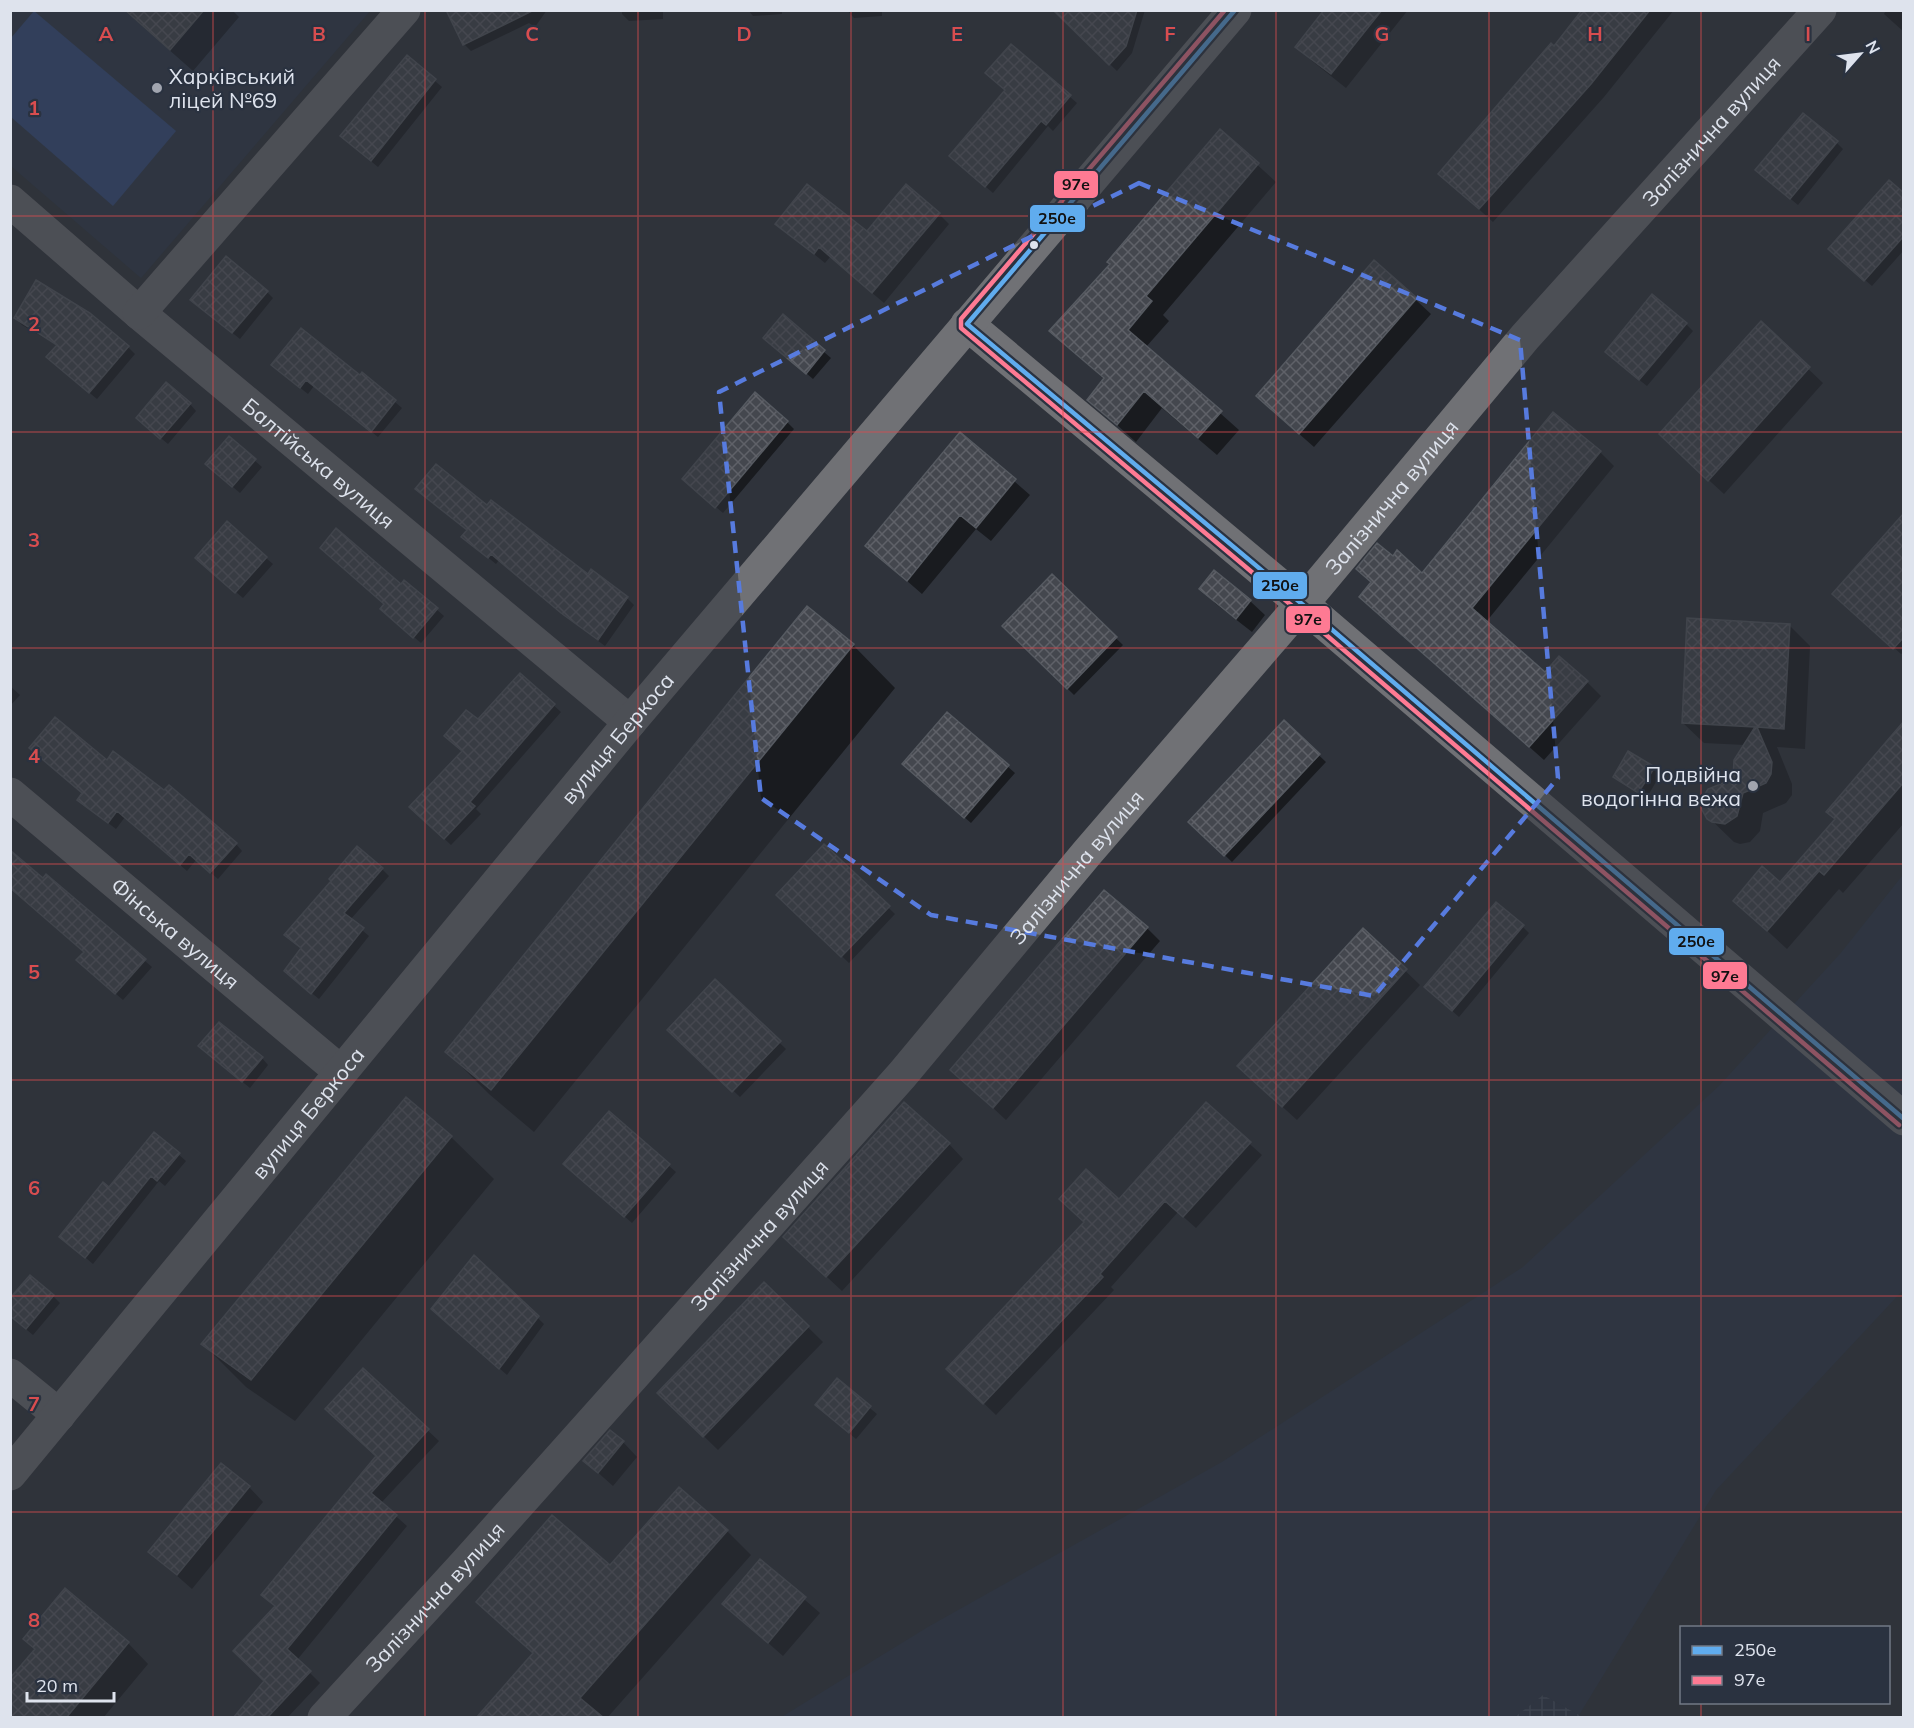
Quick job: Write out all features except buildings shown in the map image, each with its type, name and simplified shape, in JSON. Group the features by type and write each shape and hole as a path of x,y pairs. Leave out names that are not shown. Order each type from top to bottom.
{"street":[{"path":"139,313 404,10"},
{"name":"вулиця Беркоса","path":"10,1474 630,722 1235,10"},
{"name":"Залізнична вулиця","path":"324,1718 466,1563 903,1075 1087,853 1302,604 1525,337 1820,10"},
{"name":"Балтійська вулиця","path":"10,201 139,313 630,722"},
{"path":"968,324 1302,604 1904,1119"},
{"name":"Фінська вулиця","path":"10,794 341,1072"},
{"path":"10,1375 59,1415"}],"highlighted area":[{"path":"1139,183 1520,340 1558,778 1374,996 931,915 761,798 719,392"}],"shaded area":[{"name":"Харківський ліцей №69","path":"11,11 370,11 141,278 11,166"},
{"path":"34,11 176,131 113,206 11,117 11,38"},
{"path":"1903,875 1903,1290 1716,1490 1579,1715 1543,1695 1515,1718 780,1718 928,1627 1222,1462 1523,1267 1719,1086 1840,954"},
{"path":"1543,1695 1579,1715 1583,1717 1515,1717"}],"transit line":[{"name":"97е","path":"1225,10 961,319 961,328 1297,610 1899,1125"},
{"name":"250е","path":"1235,10 967,324 1302,604 1904,1119"}],"place":[{"name":"Харківський ліцей №69","path":"157,88"},
{"name":"Подвійна водогінна вежа","path":"1753,786"}]}
